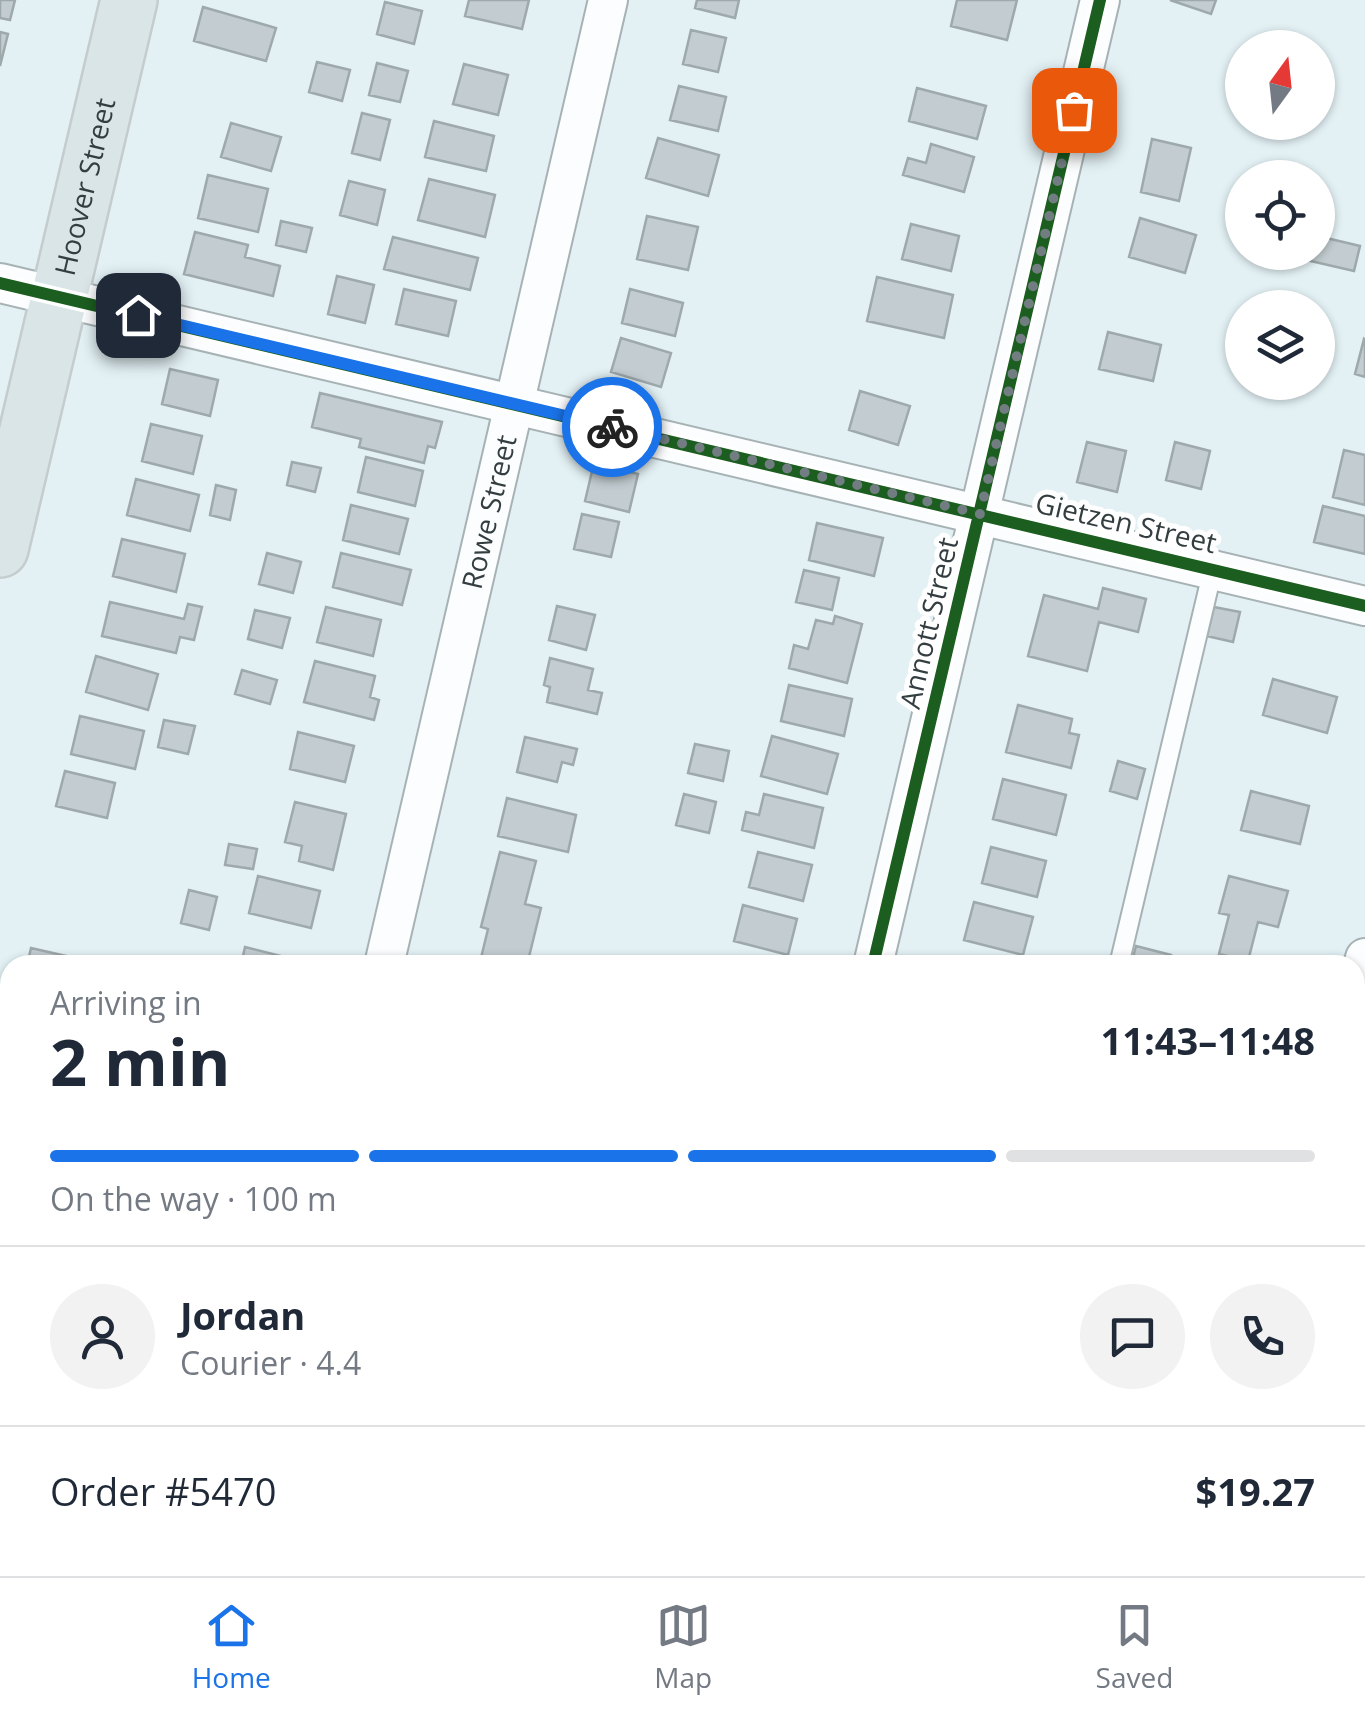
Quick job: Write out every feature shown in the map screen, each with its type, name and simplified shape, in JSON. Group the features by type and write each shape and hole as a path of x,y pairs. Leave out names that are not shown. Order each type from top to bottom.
{"main road":[{"name":"Hoover Street","path":"0,549 129,0"}],"street":[{"name":"Rowe Street","path":"386,955 608,0"},
{"name":"Annott Street","path":"875,955 1100,0"},
{"name":"Gietzen Street","path":"0,283 1365,606"}],"lane":[{"path":"1121,955 1213,569"}],"building":[{"path":"0,0 15,0 10,20 0,18"},
{"path":"469,0 529,0 522,29 465,16"},
{"path":"697,0 739,0 735,18 695,8"},
{"path":"957,0 1017,0 1007,40 951,26"},
{"path":"1170,0 1216,0 1211,14"},
{"path":"385,2 422,11 414,44 377,34"},
{"path":"203,7 276,28 266,61 194,41"},
{"path":"691,30 726,38 718,72 683,64"},
{"path":"0,32 8,34 0,66"},
{"path":"317,62 350,70 342,101 309,92"},
{"path":"377,63 408,71 400,102 369,95"},
{"path":"464,64 508,75 498,115 453,104"},
{"path":"679,86 726,97 718,131 670,120"},
{"path":"917,88 986,106 977,139 909,121"},
{"path":"362,113 390,120 380,160 352,153"},
{"path":"434,121 494,136 486,171 425,157"},
{"path":"231,123 281,137 271,171 221,157"},
{"path":"658,138 719,155 708,196 646,178"},
{"path":"1152,139 1191,148 1179,201 1141,192"},
{"path":"931,144 974,157 964,192 903,175 908,158 926,163"},
{"path":"208,175 268,189 258,232 198,218"},
{"path":"429,179 495,195 485,237 418,220"},
{"path":"349,181 385,190 377,225 340,215"},
{"path":"647,216 698,227 688,270 637,259"},
{"path":"1140,218 1196,235 1185,273 1129,257"},
{"path":"281,221 312,228 306,252 276,245"},
{"path":"911,224 959,236 951,271 902,259"},
{"path":"195,232 248,245 245,257 280,266 273,296 184,274"},
{"path":"393,237 478,258 470,290 384,269"},
{"path":"1335,240 1360,246 1354,271 1335,267"},
{"path":"337,276 374,285 365,323 328,314"},
{"path":"877,277 953,295 944,338 867,321"},
{"path":"404,289 456,301 448,336 396,324"},
{"path":"630,289 683,303 675,336 622,323"},
{"path":"1108,332 1161,345 1153,381 1099,369"},
{"path":"621,338 671,353 661,387 611,372"},
{"path":"1365,340 1365,377 1355,374"},
{"path":"170,369 218,380 210,416 162,404"},
{"path":"860,391 910,406 898,445 849,430"},
{"path":"320,393 442,422 435,448 428,446 424,463 359,447 361,439 312,427"},
{"path":"151,424 202,436 193,474 142,461"},
{"path":"1087,442 1126,451 1117,492 1077,482"},
{"path":"1175,442 1210,451 1201,489 1166,480"},
{"path":"1344,450 1365,455 1365,505 1333,497"},
{"path":"366,457 423,471 415,506 358,492"},
{"path":"292,462 321,468 315,492 287,485"},
{"path":"594,463 638,474 629,512 585,501"},
{"path":"136,479 199,495 190,531 127,515"},
{"path":"216,485 236,490 230,520 210,515"},
{"path":"351,505 408,519 399,554 343,540"},
{"path":"1323,506 1365,516 1365,554 1314,542"},
{"path":"582,514 619,522 611,557 574,549"},
{"path":"817,523 883,538 874,576 809,560"},
{"path":"122,539 185,554 176,592 113,576"},
{"path":"267,553 301,562 293,593 259,584"},
{"path":"341,553 411,570 402,605 333,587"},
{"path":"804,570 839,578 832,610 796,602"},
{"path":"1103,588 1146,599 1138,632 1099,622 1087,671 1028,656 1044,595 1098,609"},
{"path":"110,602 184,619 188,604 202,607 194,640 180,637 176,653 102,636"},
{"path":"557,606 595,615 586,650 549,640"},
{"path":"326,607 381,620 373,656 317,642"},
{"path":"1214,607 1240,612 1233,642 1207,636"},
{"path":"255,610 290,618 282,648 248,639"},
{"path":"835,616 862,624 847,683 789,668 794,645 808,649 816,620 833,624"},
{"path":"96,656 158,674 148,710 86,692"},
{"path":"550,658 593,669 588,690 602,693 597,714 547,702 550,687 544,685"},
{"path":"315,661 375,676 370,697 379,700 374,720 304,702"},
{"path":"242,670 277,680 270,704 235,694"},
{"path":"1273,679 1337,697 1327,733 1263,715"},
{"path":"789,685 852,699 844,736 781,721"},
{"path":"1018,705 1072,719 1069,733 1079,735 1071,768 1006,752"},
{"path":"80,716 144,731 135,769 71,754"},
{"path":"164,720 195,726 188,754 158,747"},
{"path":"298,732 354,746 345,782 290,769"},
{"path":"772,736 838,754 827,794 761,776"},
{"path":"525,737 577,749 573,765 562,762 557,782 517,772"},
{"path":"695,744 729,751 723,781 688,773"},
{"path":"1118,761 1145,769 1137,799 1110,791"},
{"path":"65,771 115,783 107,818 56,806"},
{"path":"1003,779 1066,795 1056,835 993,819"},
{"path":"1251,791 1309,806 1300,844 1241,830"},
{"path":"684,794 716,802 709,833 676,825"},
{"path":"764,794 823,808 814,848 742,830 746,812 759,815"},
{"path":"507,798 576,815 568,852 498,836"},
{"path":"295,802 346,814 333,870 299,861 302,846 285,842"},
{"path":"229,844 257,849 253,869 225,865"},
{"path":"991,847 1046,861 1037,897 982,883"},
{"path":"500,852 536,861 525,904 541,908 529,955 482,955 488,929 481,927"},
{"path":"758,852 812,865 803,901 749,887"},
{"path":"258,876 320,891 311,928 249,913"},
{"path":"1229,876 1288,891 1278,927 1258,922 1250,955 1219,954 1229,915 1219,913"},
{"path":"189,890 217,897 209,930 181,923"},
{"path":"974,902 1033,917 1023,955 964,940"},
{"path":"743,905 797,919 788,955 734,941"},
{"path":"1136,946 1171,955 1134,955"},
{"path":"245,947 277,955 243,955"},
{"path":"31,948 62,955 29,955"}],"cycle path":[{"path":"875,955 1100,0"},
{"path":"0,283 1365,606"}],"way so far":[{"path":"612,427 980,514 1074,110"}],"route":[{"path":"138,315 612,427"}]}
